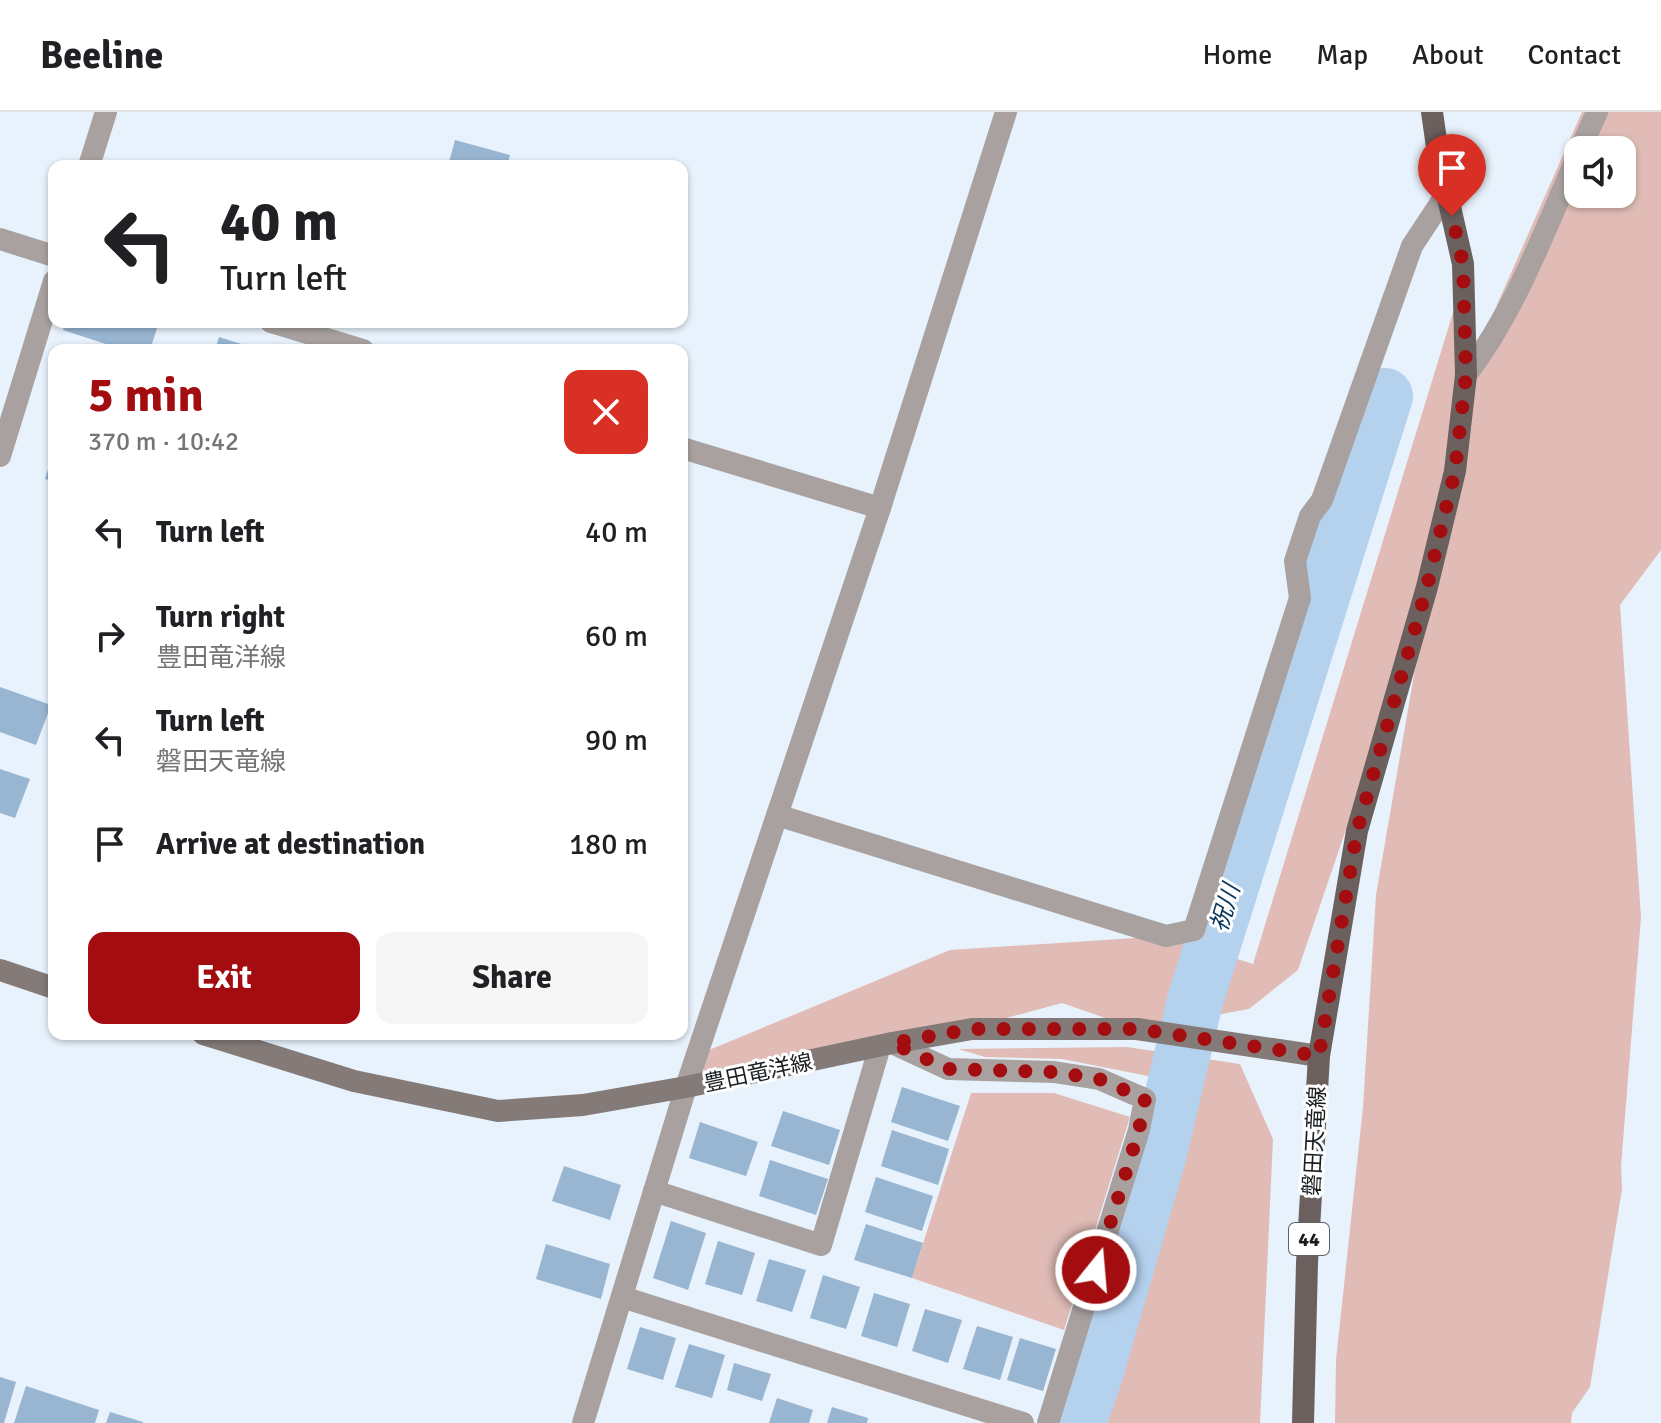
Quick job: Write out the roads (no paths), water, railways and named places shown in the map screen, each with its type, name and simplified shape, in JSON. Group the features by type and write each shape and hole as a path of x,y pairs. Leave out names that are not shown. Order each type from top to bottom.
{"main road":[{"name":"磐田天竜線","path":"1303,1423 1307,1263 1319,1056 1357,831 1427,587 1455,471 1466,375 1463,264 1432,112"},
{"path":"0,970 48,986"},
{"name":"豊田竜洋線","path":"222,1040 354,1081 498,1111 583,1105 972,1029 1137,1029 1319,1056"}],"street":[{"path":"91,160 106,112"},
{"path":"583,1423 686,1087 880,508 1006,112"},
{"path":"1586,136 1597,112"},
{"path":"1466,375 1487,347 1513,299 1564,185"},
{"path":"777,815 1166,936 1194,930 1300,598 1295,561 1310,516 1322,500 1412,246 1447,193"},
{"path":"0,239 48,254"},
{"path":"0,456 48,300"},
{"path":"291,328 343,344"},
{"path":"688,450 880,508"},
{"path":"654,1191 821,1245 886,1045 948,1069 1054,1072 1099,1079 1145,1099 1139,1130 1048,1423"},
{"path":"622,1297 1023,1423"}],"waterway":[{"name":"祝川","path":"1078,1423 1158,1157 1195,1001 1385,396"}]}
